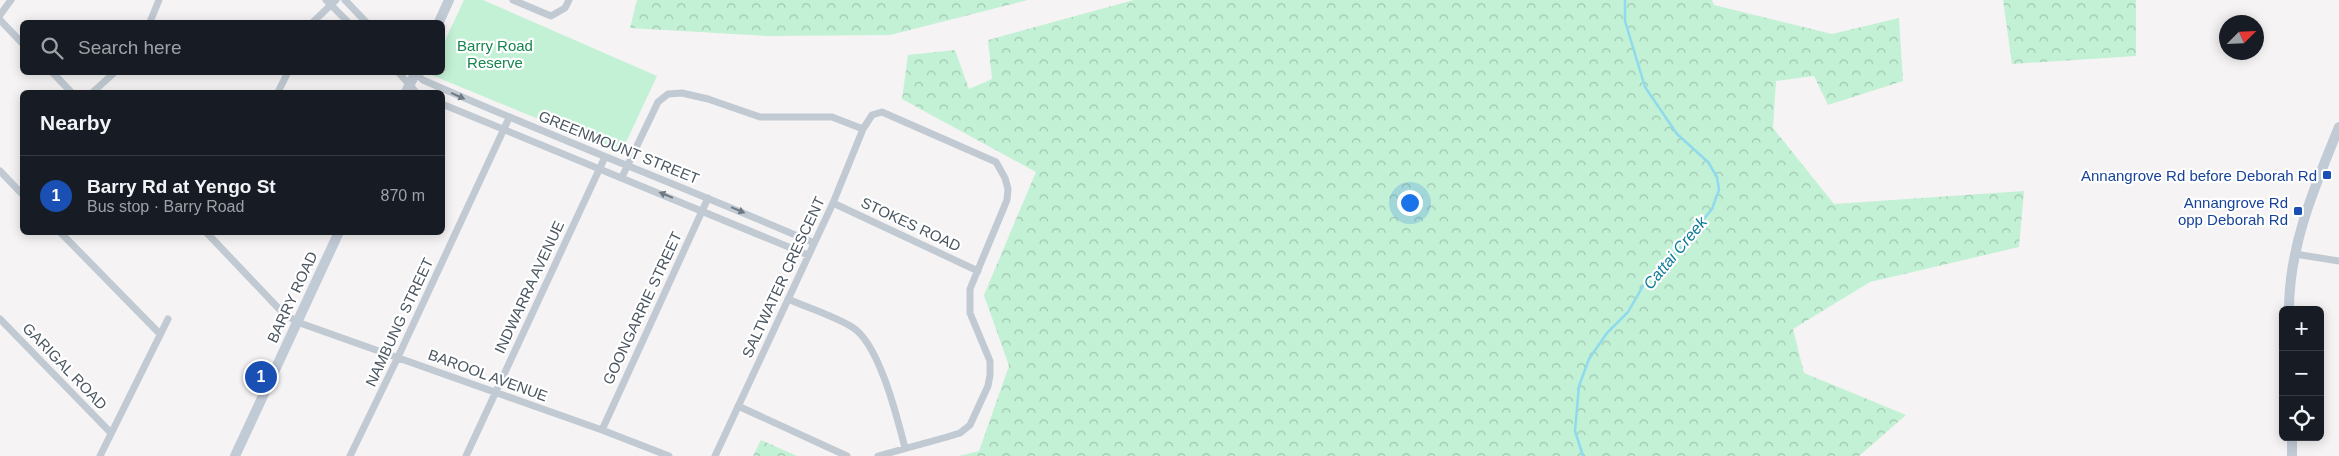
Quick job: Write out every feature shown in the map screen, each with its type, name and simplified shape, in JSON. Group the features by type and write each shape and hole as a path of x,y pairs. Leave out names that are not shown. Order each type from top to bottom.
{"street":[{"path":"0,15 11,0"},
{"path":"151,20 159,0"},
{"path":"345,0 364,20"},
{"path":"440,20 449,0"},
{"path":"513,0 552,16 565,8 569,0"},
{"path":"316,20 331,2 346,20"},
{"path":"0,20 20,41"},
{"path":"55,75 69,90"},
{"path":"95,90 112,75"},
{"path":"279,90 286,75"},
{"path":"400,75 411,90"},
{"path":"411,90 415,75"},
{"name":"GREENMOUNT STREET","path":"417,75 423,80 508,118 708,198 814,243"},
{"path":"622,177 658,102 668,94 677,92 708,99 760,118 832,117 863,129"},
{"name":"GREENMOUNT STREET","path":"445,105 702,209 808,255"},
{"name":"SALTWATER CRESCENT","path":"715,456 833,203 863,129 876,112 888,113 996,162 1008,188 1007,200 978,270"},
{"name":"NAMBUNG STREET","path":"350,456 398,357 508,118"},
{"path":"2289,306 2290,278 2306,212 2339,127"},
{"name":"INDWARRA AVENUE","path":"466,456 605,157"},
{"path":"0,170 20,192"},
{"name":"GOONGARRIE STREET","path":"602,430 708,198"},
{"name":"STOKES ROAD","path":"833,203 978,270"},
{"path":"63,235 159,333"},
{"name":"BAROOL AVENUE","path":"209,235 282,312 297,322 602,430 669,456"},
{"name":"BARRY ROAD","path":"235,456 338,235"},
{"path":"2295,254 2339,261"},
{"path":"878,456 960,433 970,425 988,386 990,375 990,361 969,303 970,289 978,270"},
{"path":"788,299 852,327 865,338 875,354 905,448"},
{"name":"GARIGAL ROAD","path":"0,319 111,433"},
{"path":"100,456 159,333 168,319"},
{"path":"738,406 847,456"},
{"path":"2292,441 2292,456"}],"green space":[{"name":"Barry Road Reserve","path":"464,0 483,0 657,76 621,153 431,75 445,75 445,41"},
{"path":"637,0 1028,0 890,35 767,36 630,28"},
{"path":"1134,0 1712,0 1714,5 1832,34 1899,18 1903,81 1828,105 1814,76 1776,81 1773,128 1834,204 2024,191 2019,247 1870,282 1793,329 1804,373 1906,415 1859,456 959,456 979,451 1009,366 984,295 1036,172 902,99 908,55 955,50 969,89 992,79 988,40"},
{"path":"2003,0 2136,0 2136,56 2012,64"},
{"path":"761,440 797,456 753,456"}],"waterway":[{"name":"Cattai Creek","path":"1583,456 1575,431 1579,386 1589,359 1607,333 1628,312 1643,286 1656,270 1679,250 1712,209 1719,190 1717,177 1708,162 1677,134 1645,87 1625,21 1625,0"}],"place":[{"name":"Annangrove Rd before Deborah Rd","path":"2327,175"},
{"name":"Annangrove Rd opp Deborah Rd","path":"2298,211"},
{"name":"Barry Rd at Yengo St","path":"261,377"}]}
